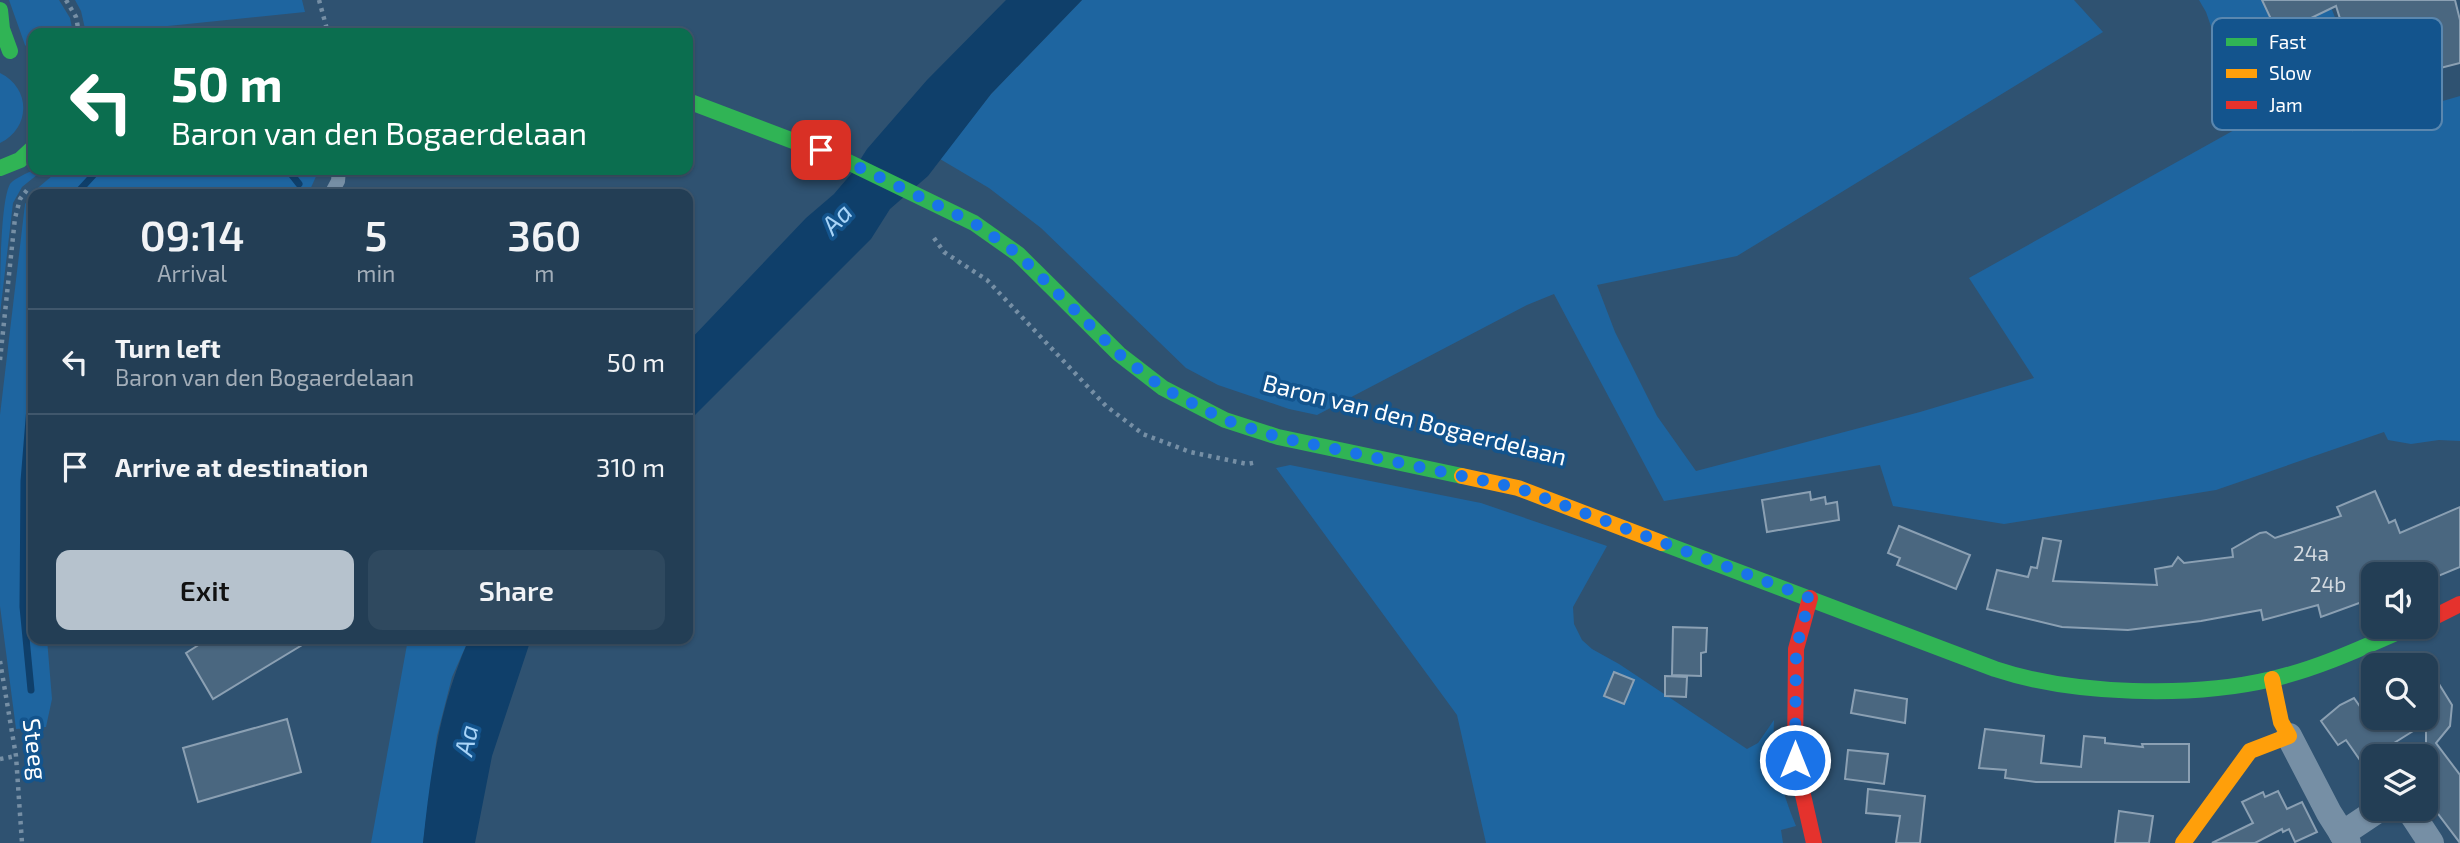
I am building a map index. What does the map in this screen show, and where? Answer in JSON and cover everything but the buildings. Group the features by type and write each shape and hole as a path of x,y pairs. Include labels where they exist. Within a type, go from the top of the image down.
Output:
{"main road":[{"path":"0,10 2,29 10,52"},
{"name":"Baron van den Bogaerdelaan","path":"693,103 846,161 974,223 1018,254 1119,354 1163,388 1225,420 1278,437 1518,488 2020,676 2085,686 2191,690 2272,679 2337,659 2382,639"},
{"path":"2,172 28,153"},
{"path":"1810,598 1796,649 1795,760 1814,843"},
{"path":"2438,615 2460,604"},
{"path":"2183,843 2249,751 2289,736 2281,722 2272,679"}],"street":[{"path":"2289,736 2345,838 2365,821"},
{"path":"2417,821 2431,843"}],"path":[{"path":"66,0 76,17 78,28"},
{"path":"319,0 327,28"},
{"path":"0,360 15,218 20,199 30,186"},
{"name":"Steeg","path":"0,661 16,756 22,843"},
{"path":"0,758 16,756"}],"shaded area":[{"path":"9,0 59,0 70,18 72,28 28,28 28,48"},
{"path":"75,0 302,0 305,12 148,28 85,28"},
{"path":"1082,0 2074,0 2103,32 1737,256 1597,285 1615,332 1657,416 1696,471 1920,412 2034,378 1969,278 2234,130 2442,130 2442,101 2460,96 2460,441 2439,440 2411,444 2388,440 2384,432 2216,490 2004,524 1893,506 1880,465 1664,501 1554,294 1527,305 1317,415 1289,409 1218,385 1186,368 1041,228 989,188 940,159 991,94"},
{"path":"2199,0 2328,0 2335,18 2212,18 2212,29"},
{"path":"0,73 17,88 23,108 17,128 0,143"},
{"path":"28,173 28,175 37,175 22,187 13,203 0,314 4,208 10,184"},
{"path":"53,175 317,175 310,189 37,189"},
{"path":"28,200 28,644 47,644 52,699 46,727 16,729 0,606 0,415 25,204"},
{"path":"1290,465 1481,503 1607,546 1573,607 1574,624 1582,640 1747,749 1758,743 1774,720 1779,775 1796,826 1781,830 1783,843 1486,843 1457,715 1276,468"},
{"path":"407,644 467,644 452,677 437,736 423,843 371,843"}],"water":[{"name":"Aa","path":"1006,0 1082,0 991,94 928,176 890,209 871,239 693,417 693,337 806,218 834,194 867,149 927,80"},
{"name":"Aa","path":"467,644 529,644 492,756 475,843 423,843 429,789 443,714"}],"waterway":[{"path":"81,189 93,175"},
{"path":"292,175 299,184"},
{"path":"28,432 24,481 23,607 31,690"}],"traffic: fast":[{"path":"0,10 2,29 10,51"},
{"path":"693,103 846,161 974,223 1018,254 1119,354 1163,388 1225,420 1278,437 1462,476"},
{"path":"0,168 20,160 28,153"},
{"path":"1662,543 1995,669 2026,678 2096,689 2170,691 2240,685 2272,679 2325,663 2383,639"}],"traffic: slow":[{"path":"1462,476 1518,488 1662,543"},
{"path":"2183,843 2250,751 2289,736 2281,722 2272,679"}],"traffic: jam":[{"path":"1810,598 1796,649 1795,760 1814,843"},
{"path":"2438,615 2460,604"}],"route":[{"path":"821,150 974,223 1018,254 1119,354 1163,388 1225,420 1278,437 1518,488 1810,598 1796,649 1795,760"}]}
